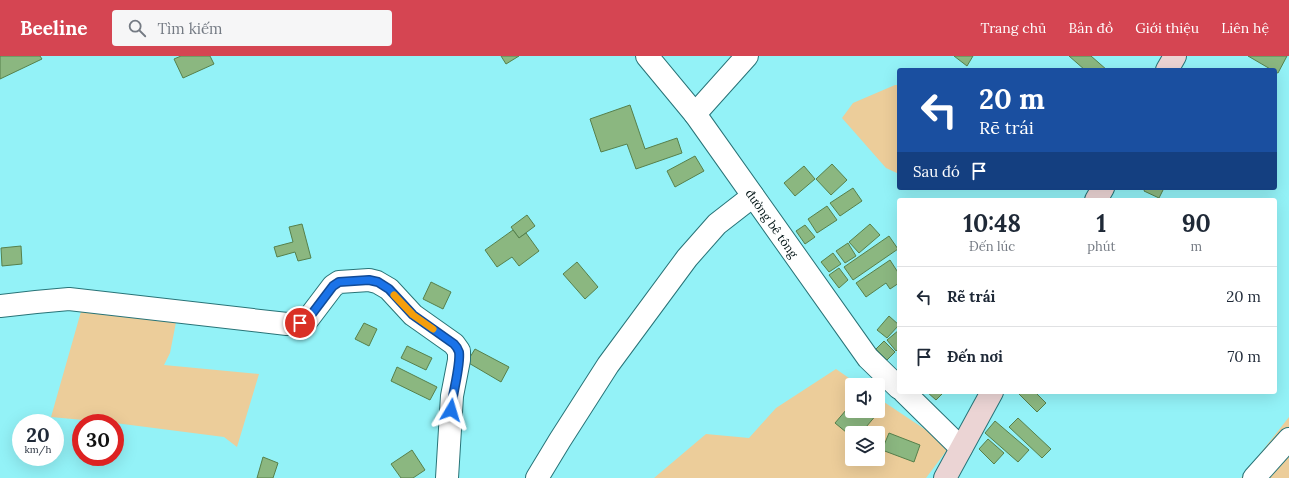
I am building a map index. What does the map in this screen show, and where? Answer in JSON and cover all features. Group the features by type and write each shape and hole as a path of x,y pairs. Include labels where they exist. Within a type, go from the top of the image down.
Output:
{"street":[{"name":"đường bê tông","path":"647,56 695,114 868,358 897,386"},
{"path":"695,114 748,56"},
{"path":"1168,68 1175,56"},
{"path":"537,478 608,366 687,258 717,224 753,196"},
{"path":"0,306 69,299 287,324 300,323 308,319 333,286 339,282 369,280 378,282 389,289 413,315 454,344 459,351 459,360 452,396 446,478"},
{"path":"906,394 961,448"},
{"path":"950,476 961,448 991,394"},
{"path":"1254,478 1289,439"}],"shaded area":[{"path":"897,85 897,173 886,168 842,118 853,103"},
{"path":"86,294 179,307 170,353 164,365 259,374 237,447 224,437 124,424 124,414 72,414 72,419 64,418 64,414 52,414"},
{"path":"836,369 849,378 845,378 845,418 885,418 885,403 950,446 926,478 654,478 706,434 749,438 776,408"},
{"path":"1289,417 1289,478 1241,478"}],"building":[{"path":"0,56 40,56 42,59 0,79"},
{"path":"181,56 210,56 214,64 183,78 174,59"},
{"path":"501,56 519,56 506,64"},
{"path":"954,56 973,56 967,66"},
{"path":"1069,56 1091,56 1105,68 1083,68"},
{"path":"1248,56 1287,56 1278,73 1277,68 1269,68"},
{"path":"630,105 645,149 677,138 682,153 636,169 627,144 601,152 590,119"},
{"path":"695,156 704,171 675,187 667,171"},
{"path":"832,164 847,180 831,195 816,179"},
{"path":"804,166 815,179 795,196 784,183"},
{"path":"853,188 862,201 840,216 830,203"},
{"path":"1144,190 1163,190 1159,198"},
{"path":"827,206 837,220 817,233 808,219"},
{"path":"527,215 535,226 519,238 511,227"},
{"path":"302,224 311,258 298,261 295,252 277,257 274,247 293,242 289,227"},
{"path":"870,224 880,235 859,253 849,242"},
{"path":"805,225 815,237 805,244 796,231"},
{"path":"513,230 519,238 526,233 539,251 519,266 512,257 497,267 485,250"},
{"path":"889,236 897,248 897,250 853,280 844,267"},
{"path":"848,243 856,256 845,263 836,251"},
{"path":"21,246 22,264 2,266 1,248"},
{"path":"833,253 841,264 829,272 821,262"},
{"path":"890,260 897,271 897,284 890,289 886,283 866,297 856,283"},
{"path":"577,262 598,287 585,299 563,274"},
{"path":"839,268 848,280 839,288 829,275"},
{"path":"431,282 451,292 443,309 423,299"},
{"path":"889,316 897,323 897,327 887,338 877,330"},
{"path":"364,323 377,329 369,346 355,339"},
{"path":"897,332 896,351 887,340"},
{"path":"884,341 895,352 887,360 876,349"},
{"path":"407,346 432,358 426,370 401,358"},
{"path":"475,349 509,367 501,382 467,362"},
{"path":"397,367 437,387 430,400 391,381"},
{"path":"929,394 942,394 936,400"},
{"path":"1019,394 1037,394 1046,403 1037,412"},
{"path":"845,411 845,418 874,418 867,426 845,426 845,431 835,423"},
{"path":"1018,418 1051,449 1042,458 1009,427"},
{"path":"995,421 1029,450 1018,462 985,433"},
{"path":"889,433 920,445 914,462 885,451 885,443"},
{"path":"988,439 1004,453 994,464 979,449"},
{"path":"412,450 425,470 413,478 401,478 391,464"},
{"path":"263,457 278,463 273,478 257,478"}],"slow traffic":[{"path":"394,295 413,315 433,329"}],"route":[{"path":"300,323 308,319 333,286 339,282 369,280 378,282 389,289 413,315 454,344 459,351 459,360 452,396 451,410"}]}
